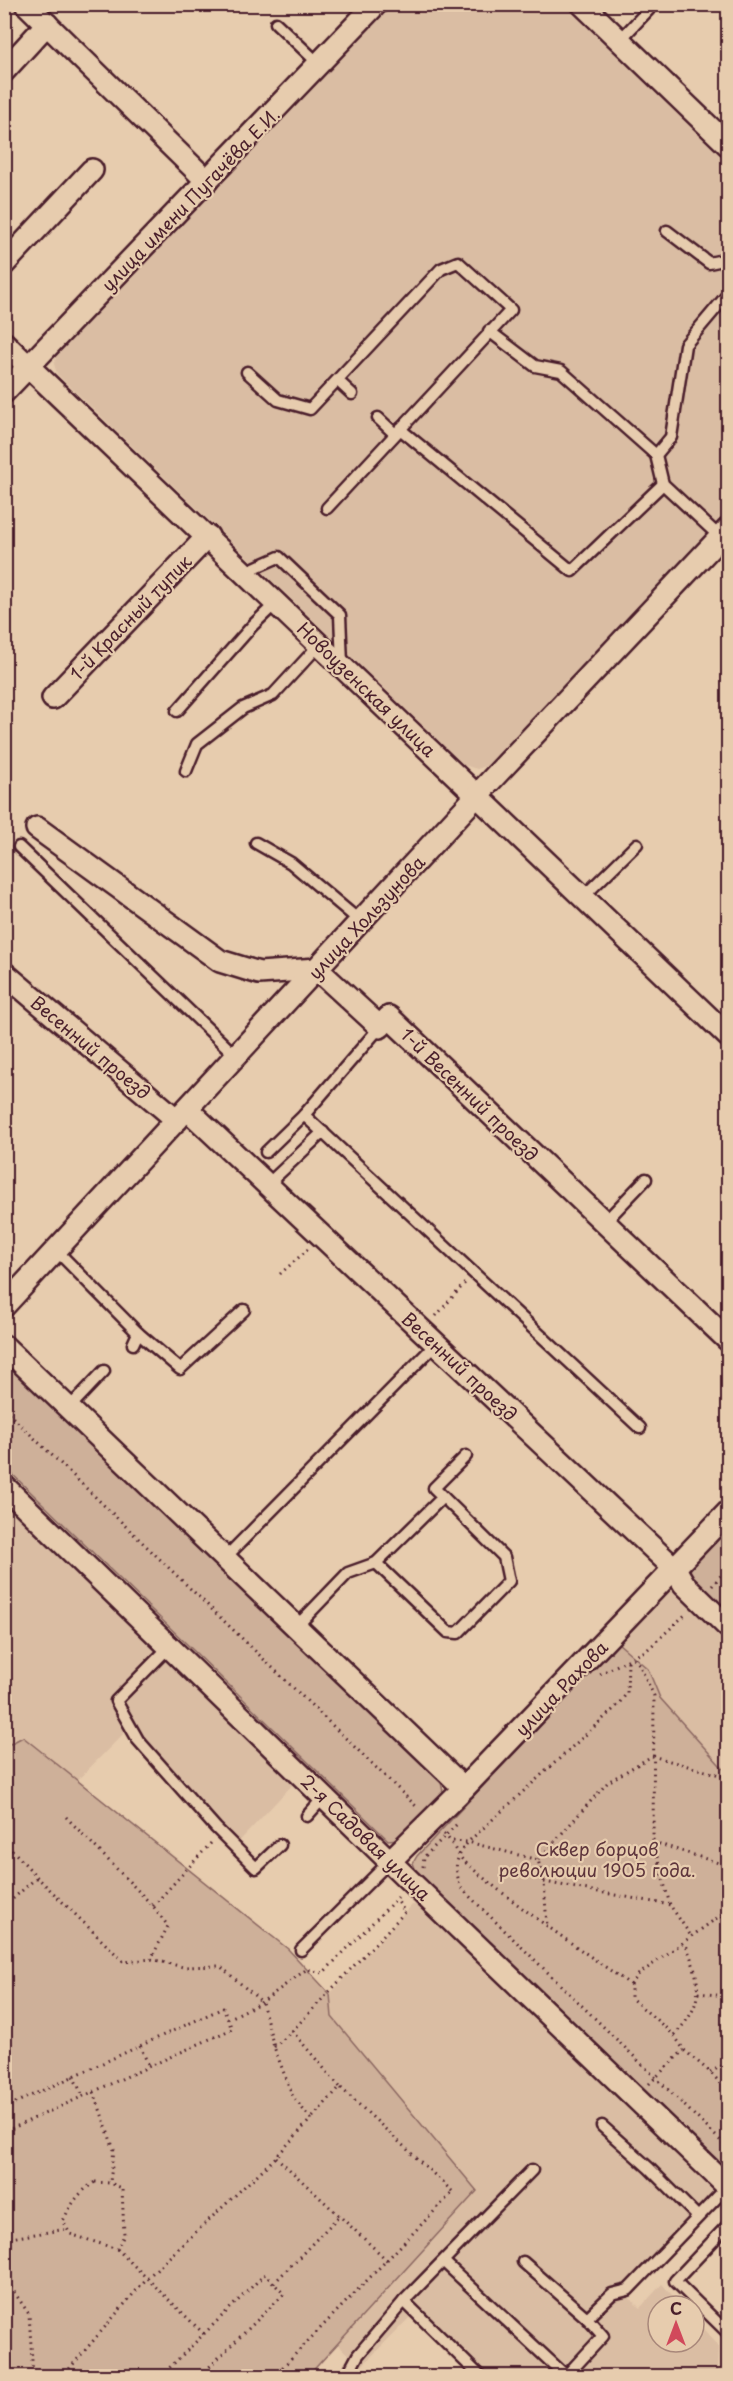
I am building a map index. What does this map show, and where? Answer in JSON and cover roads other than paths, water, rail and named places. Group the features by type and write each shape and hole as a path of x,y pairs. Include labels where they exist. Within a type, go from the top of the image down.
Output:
{"street":[{"path":"26,4 207,181"},
{"name":"улица имени Пугачёва Е.И.","path":"4,392 376,4"},
{"path":"582,4 729,145"},
{"path":"4,71 47,24"},
{"path":"4,264 92,170"},
{"name":"Новоузенская улица","path":"4,343 729,1036"},
{"name":"улица Хользунова","path":"4,1306 725,533"},
{"name":"1-й Красный тупик","path":"53,698 208,536"},
{"path":"38,828 220,961 259,973 317,969"},
{"name":"1-й Весенний проезд","path":"317,969 380,1027 389,1017 729,1340"},
{"name":"Весенний проезд","path":"4,973 267,1185 675,1569 684,1584 729,1627"},
{"path":"4,1346 464,1788"},
{"name":"2-я Садовая улица","path":"4,1486 412,1883 728,2186"},
{"name":"улица Рахова","path":"390,1861 464,1788 729,1512"}],"lane":[{"path":"620,40 654,4"},
{"path":"276,23 319,64"},
{"path":"667,231 710,263 729,259"},
{"path":"248,372 278,400 310,409 441,269 459,262 511,310 489,331 327,508"},
{"path":"656,455 671,437 685,345 729,294"},
{"path":"489,331 535,366 561,370 656,455 663,484 725,533"},
{"path":"338,381 352,394"},
{"path":"378,418 572,571 663,484"},
{"path":"245,572 279,557 340,615 342,665"},
{"path":"177,711 253,625 277,602"},
{"path":"186,771 198,744 243,708 273,695 320,644"},
{"path":"256,843 291,863 361,922"},
{"path":"583,897 637,844"},
{"path":"19,847 236,1056"},
{"path":"266,1152 304,1114 380,1027"},
{"path":"304,1114 640,1428"},
{"path":"267,1185 322,1132"},
{"path":"605,1222 646,1179"},
{"path":"56,1250 138,1332 180,1369 244,1310"},
{"path":"133,1344 138,1332"},
{"path":"225,1558 429,1337"},
{"path":"69,1408 104,1371"},
{"path":"376,1563 448,1632 458,1633 509,1581 504,1557 434,1488 466,1456"},
{"path":"296,1627 348,1573 376,1563 443,1497"},
{"path":"170,1646 116,1701 138,1740 221,1833 256,1868 280,1845"},
{"path":"307,1816 324,1797"},
{"path":"301,1950 390,1861"},
{"path":"602,2126 649,2168 697,2216"},
{"path":"355,2376 350,2370 358,2355 404,2301 532,2170"},
{"path":"586,2318 612,2295 628,2290 728,2186"},
{"path":"729,2225 675,2282 729,2333"},
{"path":"444,2262 566,2376 603,2336 523,2262"},
{"path":"404,2301 480,2376"}],"park label":[{"name":"Сквер борцов революции 1905 года.","path":"597,1858"}]}
